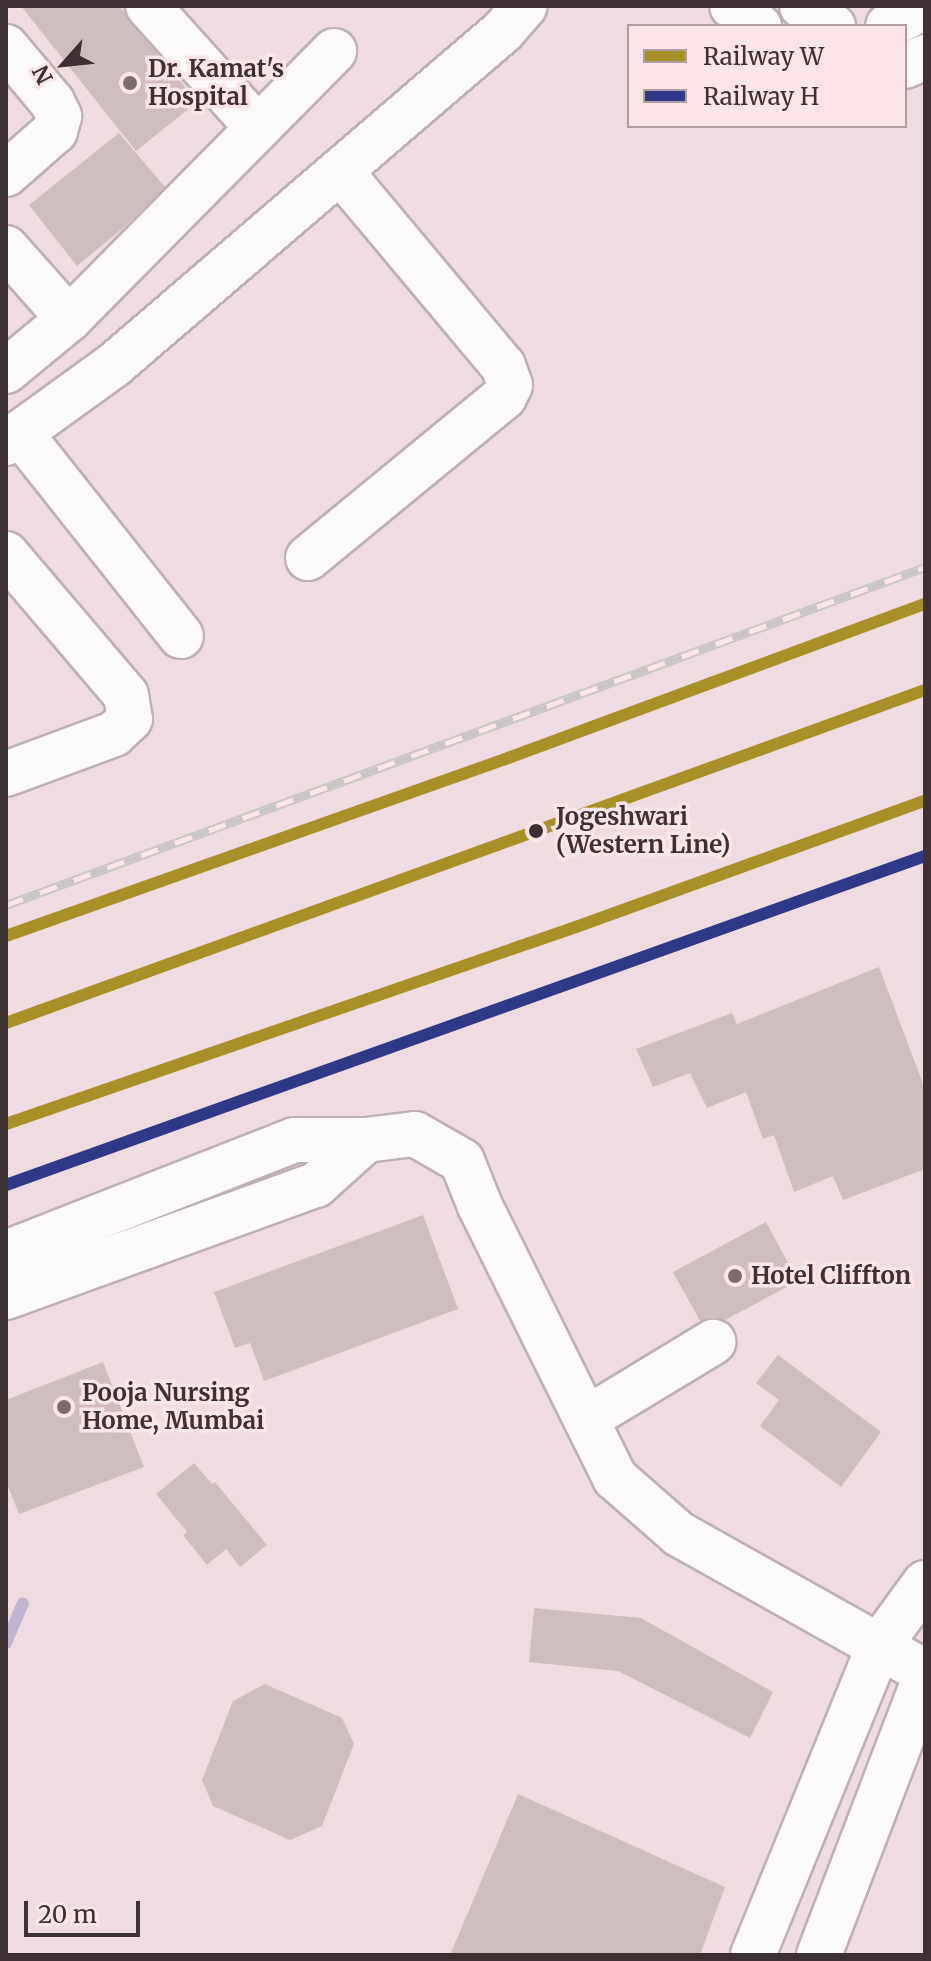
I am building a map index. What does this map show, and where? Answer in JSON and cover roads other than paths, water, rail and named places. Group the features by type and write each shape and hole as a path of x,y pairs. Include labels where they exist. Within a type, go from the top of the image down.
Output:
{"street":[{"path":"148,6 258,128"},
{"path":"181,636 13,438 115,364 503,31 525,6"},
{"path":"732,6 756,24"},
{"path":"802,6 830,24"},
{"path":"892,24 925,7"},
{"path":"6,47 52,102 59,116 55,131 6,174"},
{"path":"6,371 69,319 334,51"},
{"path":"308,558 504,397 510,385 503,366 340,171"},
{"path":"6,248 69,319"},
{"path":"6,554 126,695 130,719 114,734 6,774"},
{"path":"6,1253 294,1140 366,1140 415,1134 462,1161 480,1206 615,1478 679,1534 925,1672"},
{"path":"6,1297 316,1185 366,1140"},
{"path":"93,1219 111,1259"},
{"path":"586,1419 713,1342"},
{"path":"753,1955 879,1646 925,1583"},
{"path":"819,1955 925,1678"}],"waterway":[{"path":"6,1643 23,1603"}],"railway":[{"path":"6,905 925,567"}],"rail line":[{"name":"W","path":"6,936 508,758 925,604"},
{"name":"W","path":"6,1023 925,690"},
{"name":"W","path":"6,1124 576,927 925,801"},
{"name":"H","path":"6,1185 925,856"}],"place":[{"name":"Dr. Kamat's Hospital","path":"130,83"},
{"name":"Jogeshwari (Western Line)","path":"536,831"},
{"name":"Hotel Cliffton","path":"735,1276"},
{"name":"Pooja Nursing Home, Mumbai","path":"64,1407"}]}
